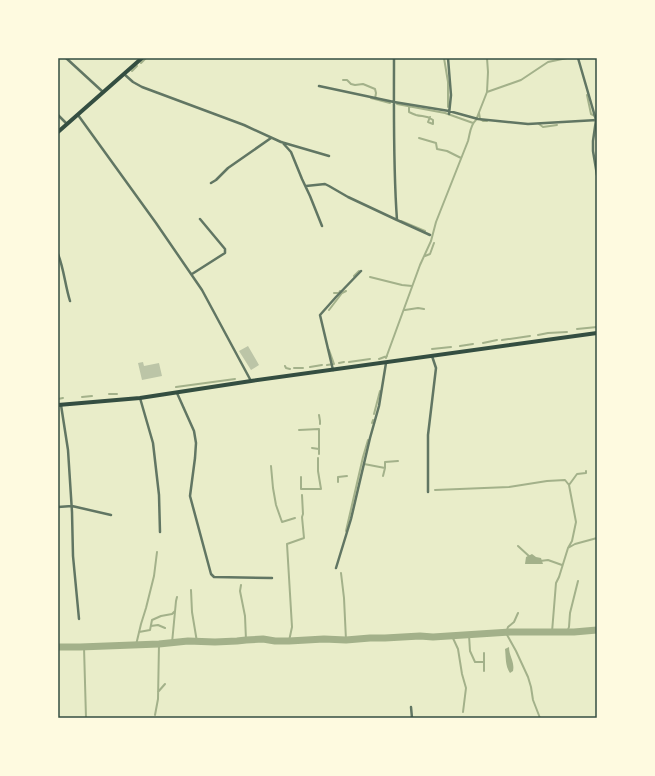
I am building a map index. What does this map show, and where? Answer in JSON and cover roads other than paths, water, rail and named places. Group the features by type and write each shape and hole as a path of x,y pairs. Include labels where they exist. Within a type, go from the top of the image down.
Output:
{"main road":[{"path":"58,132 142,58"},
{"path":"60,405 140,398 386,362 597,334"}],"street":[{"path":"66,58 103,92"},
{"path":"394,58 394,177 397,220"},
{"path":"448,58 451,95 449,112"},
{"path":"578,58 597,120 593,141 597,175"},
{"path":"124,74 142,87 248,127 281,142 329,156"},
{"path":"319,86 477,119 528,124 597,120"},
{"path":"58,115 67,124"},
{"path":"77,115 192,274 251,381"},
{"path":"211,183 234,163 271,137"},
{"path":"281,142 291,152 322,226"},
{"path":"306,186 325,184 348,197 430,235"},
{"path":"192,274 225,253 225,249 200,219"},
{"path":"58,254 70,301"},
{"path":"333,370 320,315 362,271"},
{"path":"428,492 428,435 436,368 432,356"},
{"path":"336,568 351,519 379,406 386,362"},
{"path":"176,392 194,431 196,443 190,496 211,574 214,577 272,578"},
{"path":"140,398 153,443 159,495 160,532"},
{"path":"60,405 68,450 79,619"},
{"path":"58,507 72,506 111,516"},
{"path":"411,707 412,718"}],"waterway":[{"path":"141,63 146,58"},
{"path":"444,58 448,82 448,107"},
{"path":"386,358 420,265 431,241 436,222 468,141 471,127 476,120 487,92 487,58"},
{"path":"487,92 521,80 548,62 567,58"},
{"path":"132,71 137,66"},
{"path":"343,80 347,80 351,84 363,84 375,89 375,99"},
{"path":"587,95 591,114 595,116"},
{"path":"371,98 390,103"},
{"path":"397,104 445,113 473,123"},
{"path":"409,107 409,112 416,115 428,117 431,118 433,120 433,124 428,122 430,117"},
{"path":"479,113 480,119 487,121"},
{"path":"539,124 543,127 557,125"},
{"path":"419,138 436,143 437,149 447,151 461,158"},
{"path":"401,221 425,231"},
{"path":"425,256 430,254 434,243"},
{"path":"354,276 359,271"},
{"path":"370,277 412,286"},
{"path":"334,293 339,293 340,291"},
{"path":"329,310 342,293 346,291"},
{"path":"405,310 418,308 424,309"},
{"path":"577,329 597,327"},
{"path":"538,335 567,332"},
{"path":"502,340 530,336"},
{"path":"483,343 497,340"},
{"path":"460,346 473,344"},
{"path":"432,349 451,347"},
{"path":"327,365 334,364 329,350"},
{"path":"379,359 387,356"},
{"path":"349,362 370,359"},
{"path":"339,363 344,362"},
{"path":"310,367 322,365"},
{"path":"285,366 286,368 290,369"},
{"path":"294,368 303,368"},
{"path":"176,387 235,379"},
{"path":"374,414 380,391"},
{"path":"109,394 117,394"},
{"path":"82,397 92,396"},
{"path":"58,399 63,398"},
{"path":"319,415 320,424"},
{"path":"299,430 319,429 319,454"},
{"path":"346,531 368,440"},
{"path":"312,448 319,449"},
{"path":"301,477 301,489 321,489 318,471 318,458"},
{"path":"364,464 385,468 385,462 398,461"},
{"path":"271,466 276,505 282,522 295,518"},
{"path":"383,476 385,468"},
{"path":"552,632 556,583 568,548 572,541 576,522 569,485 577,474 586,473 586,471"},
{"path":"338,482 338,477 347,476"},
{"path":"435,490 509,487 547,481 565,480 569,485"},
{"path":"289,641 292,627 287,544 304,538 302,495"},
{"path":"568,548 575,544 597,538"},
{"path":"518,546 530,557"},
{"path":"136,645 154,576 157,552"},
{"path":"540,561 548,560 562,565"},
{"path":"341,573 346,640"},
{"path":"567,632 578,581"},
{"path":"241,585 240,591 245,616 246,640"},
{"path":"191,590 192,612 197,642"},
{"path":"172,643 177,597"},
{"path":"139,632 150,630 152,620 161,616 172,614 175,611"},
{"path":"518,613 514,622 508,627 506,633 528,677 533,700 540,718"},
{"path":"151,626 158,625 165,628"},
{"path":"58,647 263,639 275,641 324,639 346,640 420,636 433,637 510,632 574,632 597,630"},
{"path":"469,635 470,651 475,662 484,662 484,653"},
{"path":"452,636 458,649 466,688 463,712"},
{"path":"155,715 158,699 159,644"},
{"path":"84,647 86,718"},
{"path":"484,662 484,671"},
{"path":"158,692 165,684"}]}
